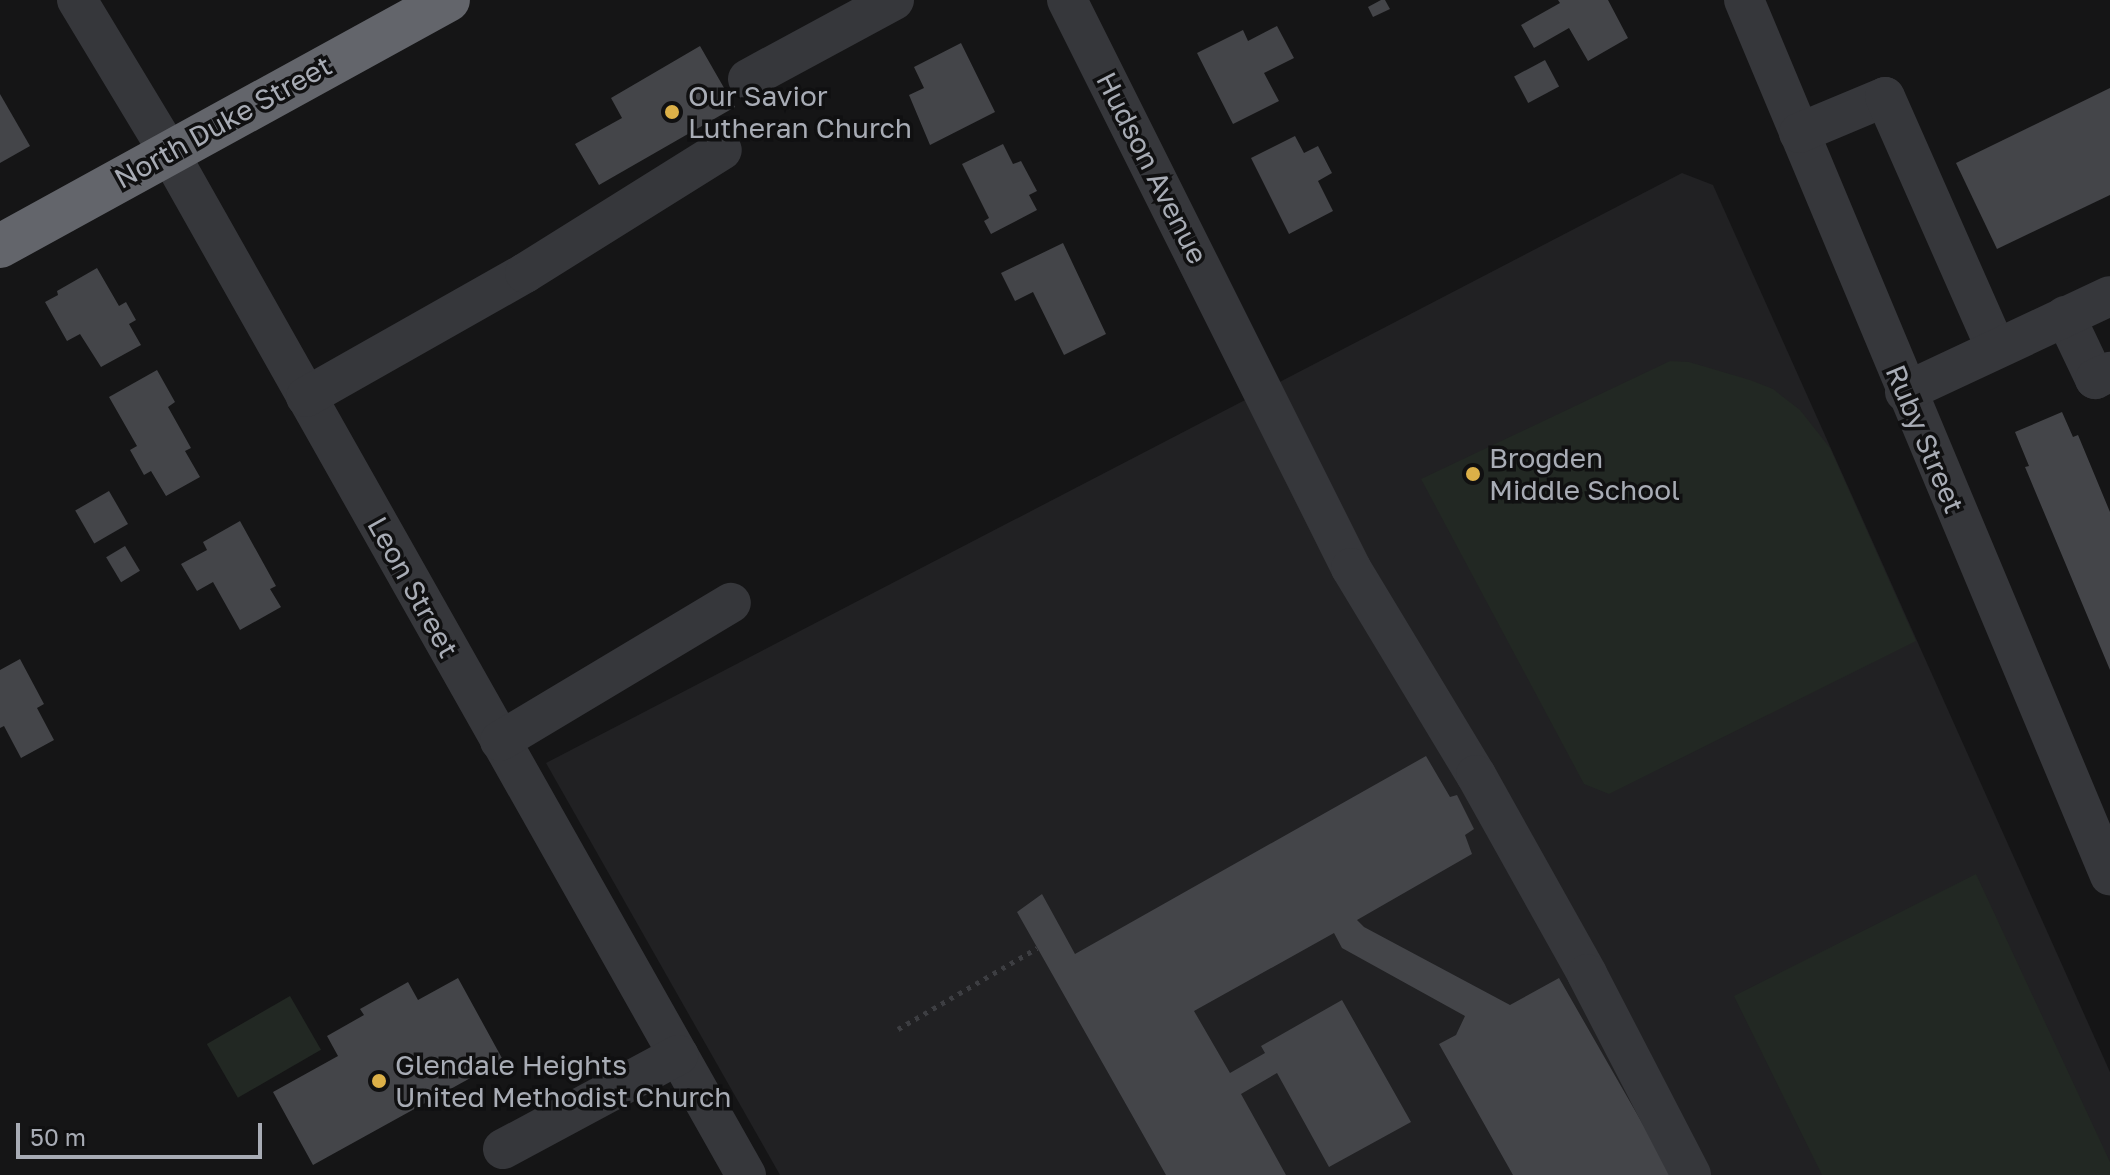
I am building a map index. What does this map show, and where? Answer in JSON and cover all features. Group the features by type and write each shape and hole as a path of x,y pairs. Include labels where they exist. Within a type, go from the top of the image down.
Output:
{"highway":[{"name":"North Duke Street","path":"0,246 168,151 448,0"}],"street":[{"name":"Leon Street","path":"77,0 168,151 746,1175"},
{"path":"748,79 894,0"},
{"name":"Hudson Avenue","path":"1067,0 1238,336 1351,568 1476,775 1587,974 1691,1175"},
{"name":"Ruby Street","path":"1744,0 2110,877"},
{"path":"1799,133 1885,97 1996,349"},
{"path":"306,397 525,273 722,150"},
{"path":"1905,392 2110,296"},
{"path":"2065,316 2095,379 2110,372"},
{"path":"500,741 731,603"},
{"path":"503,1149 678,1055"}],"path":[{"path":"898,1029 1037,948"}],"shaded area":[{"name":"Brogden Middle School","path":"1682,173 1713,185 2110,1072 2110,1175 780,1175 546,763"},
{"path":"1670,361 1689,362 1750,380 1773,389 1800,410 1830,448 1916,641 1609,794 1584,784 1421,479"},
{"path":"1976,874 2110,1162 2110,1175 1822,1175 1734,996"},
{"path":"290,996 321,1050 238,1098 207,1044"}],"building":[{"path":"1385,0 1390,9 1373,17 1368,7"},
{"path":"1558,0 1608,0 1628,38 1588,61 1569,28 1534,48 1521,25 1560,3"},
{"path":"1277,26 1294,58 1264,73 1279,101 1233,124 1197,53 1243,30 1248,41"},
{"path":"961,43 995,112 930,145 909,95 924,88 914,67"},
{"name":"Our Savior Lutheran Church","path":"700,46 735,107 599,185 575,144 622,118 611,98"},
{"path":"1545,60 1559,86 1528,103 1514,76"},
{"path":"2110,88 2110,195 1997,249 1956,163"},
{"path":"0,94 30,146 0,163"},
{"path":"1295,136 1304,153 1318,146 1332,173 1318,181 1333,211 1289,234 1251,158"},
{"path":"1003,144 1013,164 1021,161 1037,191 1029,195 1037,210 991,234 984,221 989,218 962,164"},
{"path":"1063,243 1106,334 1064,355 1033,292 1015,301 1001,273"},
{"path":"97,268 119,306 126,302 136,320 129,324 141,345 101,367 80,334 67,341 45,302 58,295 57,291"},
{"path":"157,370 175,402 168,407 191,448 185,451 200,477 166,496 151,471 144,475 130,450 137,446 109,397"},
{"path":"2062,412 2073,437 2078,435 2110,512 2110,670 2025,467 2029,466 2015,432"},
{"path":"109,491 128,524 94,543 75,510"},
{"path":"240,521 276,586 270,589 281,607 240,630 213,582 197,591 181,564 207,550 203,542"},
{"path":"125,546 140,571 121,582 106,557"},
{"path":"20,659 44,704 37,708 54,740 21,758 4,726 0,728 0,670"},
{"path":"1426,756 1450,797 1457,795 1474,829 1465,835 1472,854 1357,920 1364,927 1510,1005 1559,978 1672,1175 1513,1175 1439,1044 1456,1035 1465,1016 1342,948 1334,933 1194,1011 1230,1073 1265,1053 1261,1046 1342,1000 1411,1122 1329,1167 1277,1073 1241,1094 1286,1175 1166,1175 1017,912 1042,894 1075,954"},
{"name":"Glendale Heights United Methodist Church","path":"458,978 503,1060 313,1165 273,1092 338,1056 327,1036 364,1015 360,1009 408,982 418,1000"}],"place":[{"name":"Our Savior Lutheran Church","path":"672,112"},
{"name":"Brogden Middle School","path":"1473,474"},
{"name":"Glendale Heights United Methodist Church","path":"379,1081"}]}
